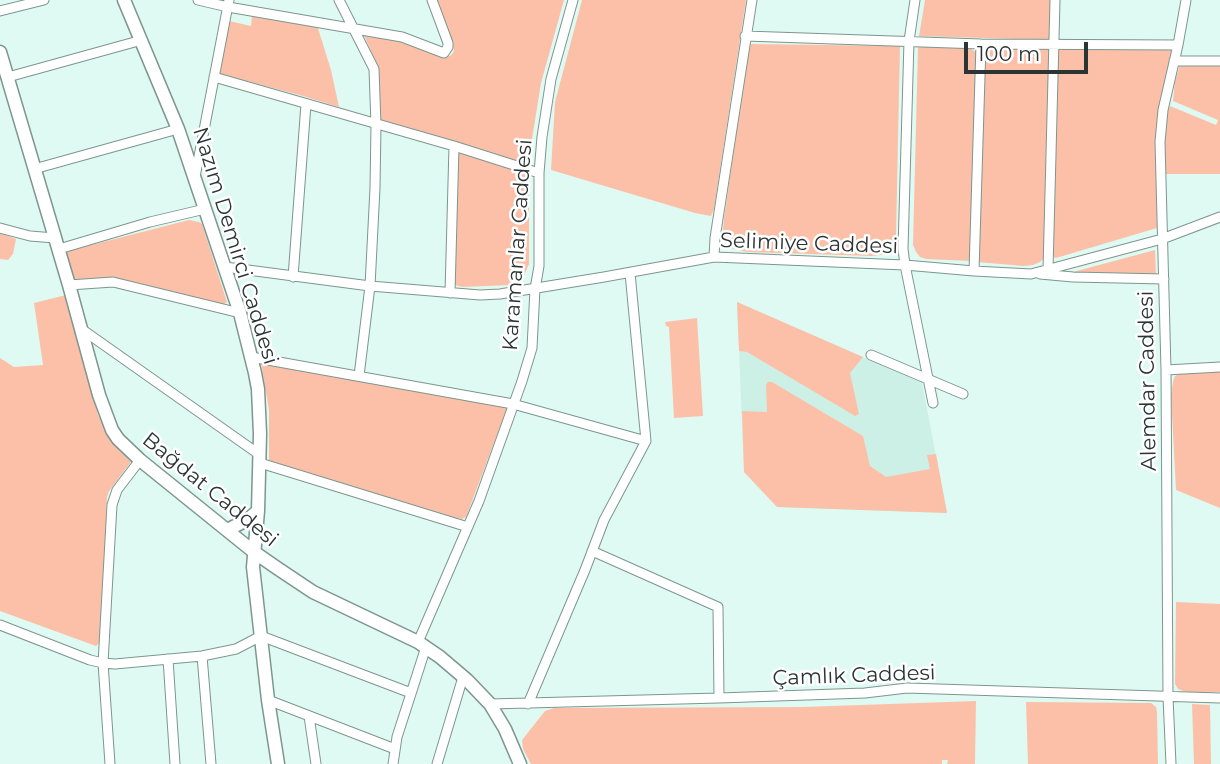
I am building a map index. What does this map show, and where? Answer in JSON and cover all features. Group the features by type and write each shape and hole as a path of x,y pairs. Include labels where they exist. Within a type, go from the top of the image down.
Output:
{"main road":[{"name":"Nazım Demirci Caddesi","path":"124,0 178,129 240,313 251,357 258,397 260,459 254,579 278,764"},
{"name":"Bağdat Caddesi","path":"0,52 99,395 118,439 140,460 277,568 329,600 422,645 440,657 490,704 505,729 520,764"},
{"path":"227,530 258,511"},
{"path":"254,579 277,568"}],"street":[{"path":"0,11 44,0"},
{"path":"198,0 228,3 402,37 444,53 448,43 432,0"},
{"path":"339,0 373,69 376,125 370,286 359,376"},
{"name":"Karamanlar Caddesi","path":"393,764 394,749 422,645 479,501 532,348 539,266 539,173 542,137 551,79 573,0"},
{"path":"714,257 752,0"},
{"path":"915,0 909,41 903,249 933,403"},
{"path":"1048,270 1055,0"},
{"name":"Alemdar Caddesi","path":"1171,764 1161,129 1186,0"},
{"path":"195,178 228,3"},
{"path":"745,36 981,44 1178,45"},
{"path":"8,77 142,40"},
{"path":"974,271 981,44"},
{"path":"1174,61 1220,61"},
{"path":"214,77 539,173"},
{"path":"293,276 306,104"},
{"path":"34,169 178,129"},
{"path":"450,293 454,146"},
{"path":"0,228 57,244 205,209"},
{"name":"Selimiye Caddesi","path":"225,267 370,286 480,295 535,289 714,257 905,265 1031,274 1162,239 1220,217"},
{"path":"528,704 604,520 646,441 630,273"},
{"path":"1031,274 1164,279"},
{"path":"69,285 113,282 240,313"},
{"path":"80,328 260,459 468,527"},
{"path":"871,355 963,394"},
{"path":"251,357 513,404 646,441"},
{"path":"1166,370 1220,367"},
{"path":"110,764 103,663 113,499 140,460"},
{"path":"592,551 718,607 719,698"},
{"path":"0,625 103,663 202,656 236,649 261,636 411,693"},
{"path":"202,656 211,764"},
{"path":"168,659 176,764"},
{"path":"437,764 463,677"},
{"name":"Çamlık Caddesi","path":"490,704 719,698 907,688 1220,698"},
{"path":"268,700 394,749"},
{"path":"309,716 316,764"}],"shaded area":[{"path":"436,0 564,0 541,83 528,164 381,120 379,69 363,33 413,44 450,56 454,50"},
{"path":"582,0 746,0 711,216 551,170 555,102"},
{"path":"925,0 1051,0 1050,38 919,36"},
{"path":"252,14 317,25 339,107 216,73 229,21 251,26"},
{"path":"750,44 900,46 896,236 891,251 872,256 747,252 730,248 725,243 722,238 724,219"},
{"path":"918,46 970,48 977,53 970,261 926,259 920,257 913,245"},
{"path":"992,48 1050,48 1044,258 1033,265 977,262 986,55"},
{"path":"1058,49 1173,50 1156,131 1157,228 1056,258 1051,256"},
{"path":"1180,65 1220,65 1220,174 1165,174 1165,131 1170,106 1216,125 1218,120 1173,101"},
{"path":"461,152 527,173 529,264 523,278 510,285 455,285 458,155"},
{"path":"189,220 202,224 227,302 224,304 114,279 73,279 64,252"},
{"path":"0,233 16,239 13,254 8,260 0,259"},
{"path":"1155,250 1156,275 1073,272"},
{"path":"66,295 98,415 112,443 131,462 107,497 101,641 96,646 0,611 0,358 14,367 43,365 34,303"},
{"path":"737,302 922,383 947,513 777,507 744,472"},
{"path":"737,302 863,357 850,373 859,414 855,416 747,352 739,351"},
{"path":"697,318 703,416 674,418 669,327 665,322"},
{"path":"261,362 508,406 466,517 456,518 269,462 269,410"},
{"path":"1220,371 1220,508 1176,490 1171,395 1175,376 1179,374"},
{"path":"768,382 863,436 870,466 886,477 930,469 927,455 936,454 947,513 777,507 744,472 742,411 767,412"},
{"path":"1176,602 1220,604 1220,692 1186,692 1178,689 1175,684"},
{"path":"976,701 975,764 947,764 948,760 942,760 942,764 531,764 523,749 522,740 545,711 554,708 803,707"},
{"path":"1026,702 1151,703 1157,712 1158,764 1028,764"},
{"path":"1192,704 1210,705 1211,764 1194,764"}]}
